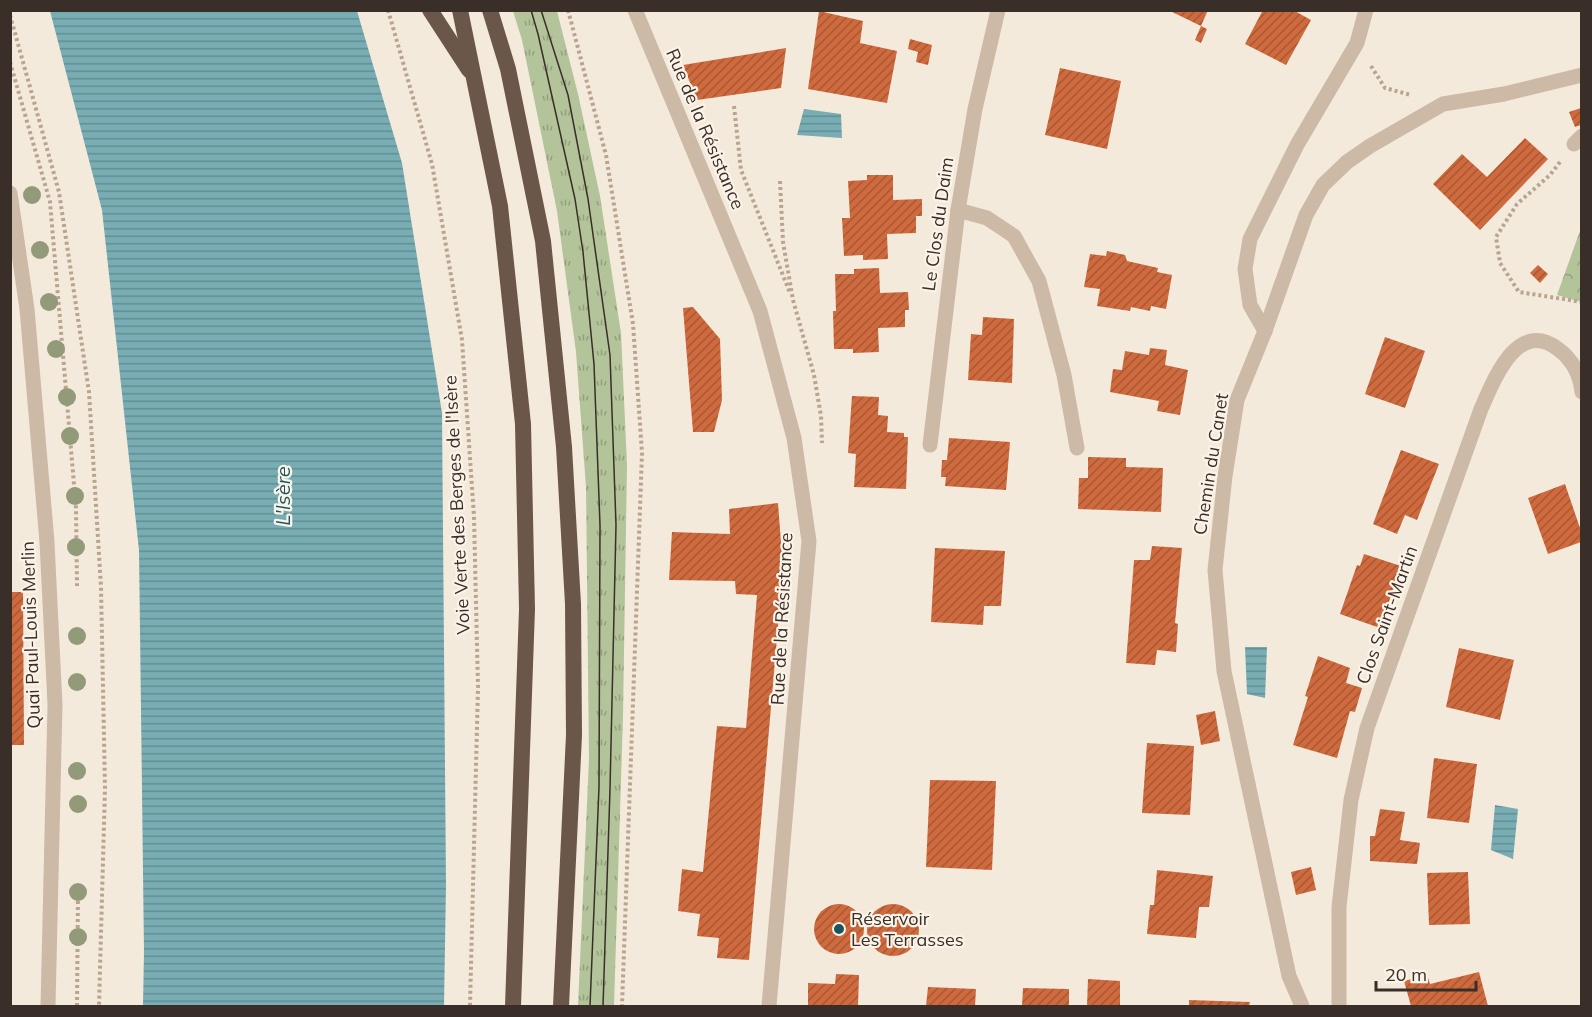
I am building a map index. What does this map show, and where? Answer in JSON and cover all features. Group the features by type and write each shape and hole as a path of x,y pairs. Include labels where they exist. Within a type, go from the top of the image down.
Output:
{"highway":[{"path":"430,10 476,81"},
{"path":"460,10 500,206 523,424 527,609 513,1006"},
{"path":"490,10 508,69 543,241 564,447 573,604 574,735 561,1006"}],"street":[{"name":"Rue de la Résistance","path":"635,10 760,311 794,438 809,541 769,1006"},
{"name":"Le Clos du Daim","path":"930,445 958,210 975,109 998,10"},
{"path":"1265,331 1250,306 1245,269 1250,239 1297,145 1357,43 1366,10"},
{"name":"Chemin du Canet","path":"1302,1006 1289,976 1224,671 1215,570 1225,476 1237,400 1265,331 1306,215 1323,185 1347,162 1370,146 1443,104 1504,94 1581,75"},
{"name":"Quai Paul-Louis Merlin","path":"10,193 27,309 47,542 55,705 48,1006"},
{"path":"958,210 987,218 1014,236 1039,281 1064,375 1077,448"},
{"name":"Clos Saint-Martin","path":"1339,1006 1338,907 1351,800 1367,728 1481,409 1496,375 1508,357 1521,345 1534,339 1552,344 1570,358 1580,380 1581,392"}],"path":[{"name":"Voie Verte des Berges de l'Isère","path":"388,10 432,164 462,340 474,517 478,687 470,1006"},
{"path":"568,10 610,177 633,324 642,453 622,1006"},
{"path":"10,15 59,192 89,392 101,587 105,777 99,1006"},
{"path":"1357,43 1385,88 1443,104"},
{"path":"734,106 741,170 793,300"},
{"path":"1577,140 1550,175 1517,204 1496,237 1500,263 1519,292 1581,302"},
{"path":"780,181 783,242 793,300 814,375 821,416 822,450"}],"green space":[{"path":"513,11 557,11 600,196 621,333 627,465 623,716 614,1006 578,1006 589,759 586,487 576,352 557,211 522,40"},
{"path":"1581,228 1581,302 1557,295"}],"water":[{"name":"L'Isère","path":"50,11 357,11 402,163 442,413 446,884 444,1006 143,1006 139,550 102,210"},
{"path":"804,109 841,114 842,138 797,135"},
{"path":"1245,647 1267,647 1265,698 1247,694"},
{"path":"1495,805 1518,809 1513,859 1491,850"}],"building":[{"path":"1168,10 1208,10 1201,26"},
{"path":"1263,10 1293,10 1311,20 1286,65 1245,44"},
{"path":"819,11 863,21 860,43 897,51 887,103 808,89"},
{"path":"1201,26 1207,29 1201,43 1195,40"},
{"path":"910,39 932,45 928,65 916,62 918,52 908,49"},
{"path":"786,48 781,88 697,100 683,65"},
{"path":"1060,68 1121,81 1107,149 1045,135"},
{"path":"1581,108 1581,125 1575,127 1569,112"},
{"path":"1525,138 1548,159 1480,230 1433,184 1462,154 1487,177"},
{"path":"867,175 893,175 893,200 922,199 922,216 916,216 916,233 887,234 888,259 863,260 863,255 844,256 842,218 850,218 848,181 867,180"},
{"path":"1107,251 1125,255 1127,261 1158,268 1157,272 1172,275 1166,309 1151,306 1150,311 1131,307 1130,311 1097,306 1100,289 1084,287 1090,254 1106,256"},
{"path":"1538,265 1548,274 1540,283 1530,273"},
{"path":"879,268 880,293 908,292 909,310 905,310 905,327 878,328 879,352 853,353 853,349 834,349 835,274 854,274 854,269"},
{"path":"693,307 720,339 722,400 714,432 693,432 683,308"},
{"path":"983,317 1014,319 1012,383 968,380 971,334 982,335"},
{"path":"1385,337 1425,351 1405,408 1365,394"},
{"path":"1150,348 1167,350 1165,365 1188,370 1180,415 1157,411 1159,401 1110,392 1113,369 1122,370 1125,351 1149,355"},
{"path":"852,396 879,397 878,415 888,416 887,432 904,433 904,437 908,437 906,489 854,487 856,454 848,453"},
{"path":"949,438 1010,442 1006,490 945,486 946,477 941,477 942,460 947,460"},
{"path":"1401,450 1439,464 1417,520 1405,515 1397,534 1373,524"},
{"path":"1088,457 1126,458 1126,467 1163,468 1161,512 1078,509 1079,478 1088,478"},
{"path":"1565,484 1581,531 1581,542 1548,554 1528,498"},
{"path":"778,503 783,569 749,960 717,958 719,938 697,936 700,914 678,911 682,869 703,872 717,726 746,728 757,595 736,594 735,581 669,580 672,532 730,534 729,509"},
{"path":"1152,546 1182,548 1175,623 1178,624 1176,652 1157,650 1155,665 1126,663 1134,560 1150,560"},
{"path":"935,548 1005,551 1001,606 984,606 983,625 931,622"},
{"path":"1364,554 1401,566 1380,628 1340,614 1357,565 1360,566"},
{"path":"10,592 23,592 24,745 10,745"},
{"path":"1459,648 1514,660 1500,720 1446,707"},
{"path":"1318,656 1350,668 1346,683 1362,688 1355,712 1350,711 1337,758 1293,745"},
{"path":"1215,711 1220,741 1201,745 1196,715"},
{"path":"1147,743 1194,746 1190,815 1142,813"},
{"path":"1434,758 1477,764 1469,823 1427,818"},
{"path":"930,780 996,781 992,870 926,867"},
{"path":"1380,809 1405,812 1400,840 1420,843 1417,864 1370,861 1370,836 1375,836"},
{"path":"1311,867 1316,890 1296,895 1291,872"},
{"path":"1157,870 1213,876 1209,907 1199,907 1196,938 1147,934 1150,905 1154,905"},
{"path":"1468,872 1470,924 1429,925 1427,873"},
{"name":"Réservoir Les Terrasses","path":"844,904 857,911 863,919 863,939 857,947 849,953 834,954 821,947 815,939 814,924 821,911 829,905"},
{"path":"893,904 903,906 911,912 917,920 919,930 917,940 911,948 903,954 893,956 883,954 875,948 869,940 867,930 869,920 875,912 883,906"},
{"path":"1479,972 1488,1006 1411,1006 1404,981 1427,975 1430,984"},
{"path":"836,974 859,975 858,1006 808,1006 808,983 835,984"},
{"path":"1088,979 1120,981 1120,1006 1087,1006"},
{"path":"928,987 976,989 975,1006 926,1006"},
{"path":"1023,988 1069,989 1069,1006 1022,1006"},
{"path":"1189,1000 1250,1002 1249,1006 1189,1006"}],"tram line":[{"path":"531,10 575,199 583,252 594,364 600,525 599,787 590,1006"},
{"path":"541,10 568,95 588,199 610,355 616,525 603,1006"}],"place":[{"name":"Réservoir Les Terrasses","path":"839,929"}]}
